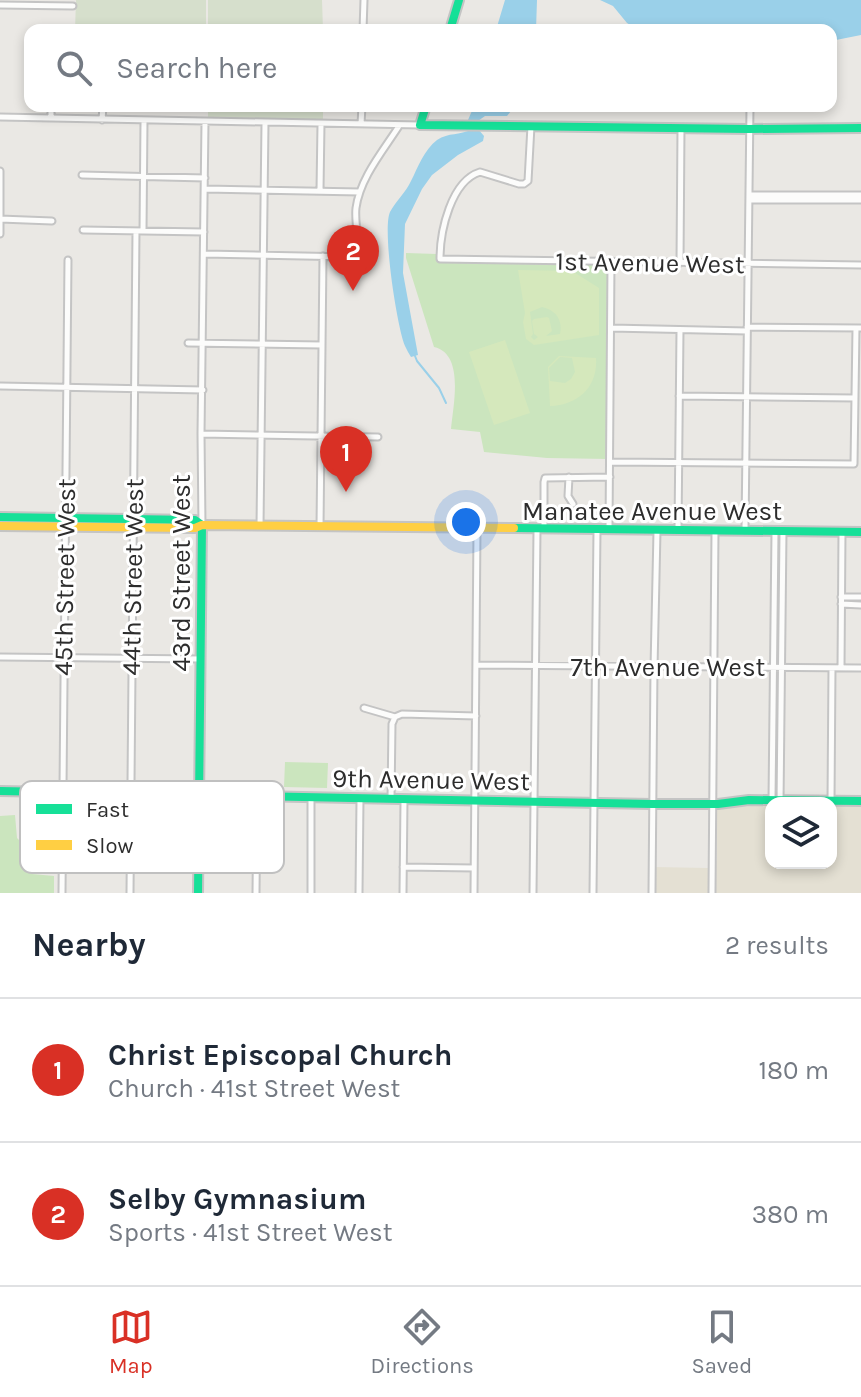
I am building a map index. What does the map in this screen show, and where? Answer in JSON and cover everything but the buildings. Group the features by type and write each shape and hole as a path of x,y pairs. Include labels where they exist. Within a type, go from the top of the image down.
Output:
{"street":[{"path":"363,24 364,0"},
{"path":"452,24 459,0"},
{"path":"0,5 73,6"},
{"path":"51,112 51,118"},
{"path":"102,120 103,112"},
{"path":"361,124 362,112"},
{"path":"420,125 424,112"},
{"path":"745,531 750,112"},
{"path":"0,117 476,126 861,128"},
{"path":"143,231 144,121"},
{"name":"43rd Street West","path":"199,781 205,122"},
{"path":"260,526 265,123"},
{"path":"320,190 321,124"},
{"path":"204,254 355,255 355,212 360,192 374,163 400,125"},
{"name":"1st Avenue West","path":"531,126 528,181 519,184 480,172 469,177 447,214 441,235 440,259 861,265"},
{"path":"680,263 681,128"},
{"path":"0,171 0,234"},
{"path":"82,175 205,178"},
{"path":"205,189 360,192"},
{"path":"749,197 861,197"},
{"path":"0,219 52,221"},
{"path":"83,230 204,232"},
{"name":"44th Street West","path":"131,781 136,231"},
{"path":"320,527 323,256"},
{"name":"45th Street West","path":"62,781 68,260"},
{"path":"609,530 611,262"},
{"path":"610,462 854,464 858,328 611,328"},
{"path":"678,531 680,330"},
{"path":"188,343 322,345"},
{"path":"0,386 203,390"},
{"path":"679,396 855,398"},
{"path":"201,434 378,437"},
{"path":"569,477 568,496 573,504"},
{"path":"533,893 536,666 544,479 610,477"},
{"name":"Manatee Avenue West","path":"0,517 65,522 195,520 202,525 861,532"},
{"name":"Manatee Avenue West","path":"0,526 65,522"},
{"path":"474,893 477,529"},
{"path":"593,893 597,530"},
{"path":"652,893 657,531"},
{"path":"712,893 715,531"},
{"path":"778,797 774,668 779,532"},
{"path":"778,797 782,668 779,532"},
{"path":"841,668 842,532"},
{"path":"841,597 861,597"},
{"path":"841,604 861,605"},
{"path":"0,657 201,659"},
{"name":"7th Avenue West","path":"476,665 861,668"},
{"path":"831,797 832,668"},
{"path":"364,708 395,717 402,714 476,716"},
{"path":"391,799 392,724 395,717"},
{"name":"9th Avenue West","path":"0,791 20,791"},
{"name":"9th Avenue West","path":"284,796 652,804 765,801"},
{"path":"311,797 311,893"},
{"path":"359,893 360,799"},
{"path":"403,893 404,800"},
{"name":"9th Avenue West","path":"837,801 861,801"},
{"path":"403,867 474,868"},
{"name":"44th Street West","path":"130,873 130,893"},
{"name":"43rd Street West","path":"198,873 198,893"},
{"path":"256,873 256,893"}],"shaded area":[{"path":"765,806 765,869 837,869 837,806 861,807 861,893 654,893 654,867 708,868 717,860 717,809"}],"green space":[{"path":"76,0 206,0 206,24 75,24"},
{"path":"208,0 322,0 323,24 208,24"},
{"path":"208,112 323,112 323,120 208,118"},
{"path":"406,253 437,254 438,261 609,265 608,459 547,458 484,452 480,432 451,429 454,370 444,352 434,347"},
{"path":"518,270 572,271 599,288 599,335 534,345 526,339","holes":["547,308 559,320 560,334 546,336 552,331 549,318 534,319 534,334 538,337 534,340 531,337 530,312"]},
{"path":"505,340 530,413 494,425 469,352"},
{"path":"559,356 596,358 590,386 577,398 560,405 550,406 548,367","holes":["560,357 572,358 575,372 571,379 565,383 550,381 549,368"]},
{"path":"285,762 328,763 327,788 284,787"},
{"path":"15,815 20,841 20,873 54,876 54,893 0,893 0,816"}],"water":[{"path":"505,0 537,0 536,24 498,24"},
{"path":"600,0 861,0 861,35 837,40 837,24 629,24 613,6"},
{"path":"471,112 510,112 507,116 485,116 478,121 483,141 432,175 405,224 403,273 418,355 411,357 402,336 395,300 388,238 390,212 432,144 441,138 472,129 472,121 468,120"}],"waterway":[{"path":"415,356 439,388 446,403"}],"traffic: fast":[{"path":"452,24 459,0"},
{"path":"424,112 420,125 861,128"},
{"path":"0,517 195,520 202,525"},
{"path":"199,781 202,525"},
{"path":"514,528 861,532"},
{"path":"0,791 20,791"},
{"path":"284,797 652,804 718,804 749,800 861,801"},
{"path":"198,873 198,893"}],"traffic: slow":[{"path":"0,526 514,528"}],"place":[{"name":"Selby Gymnasium","path":"353,291"},
{"name":"Christ Episcopal Church","path":"346,492"}]}
